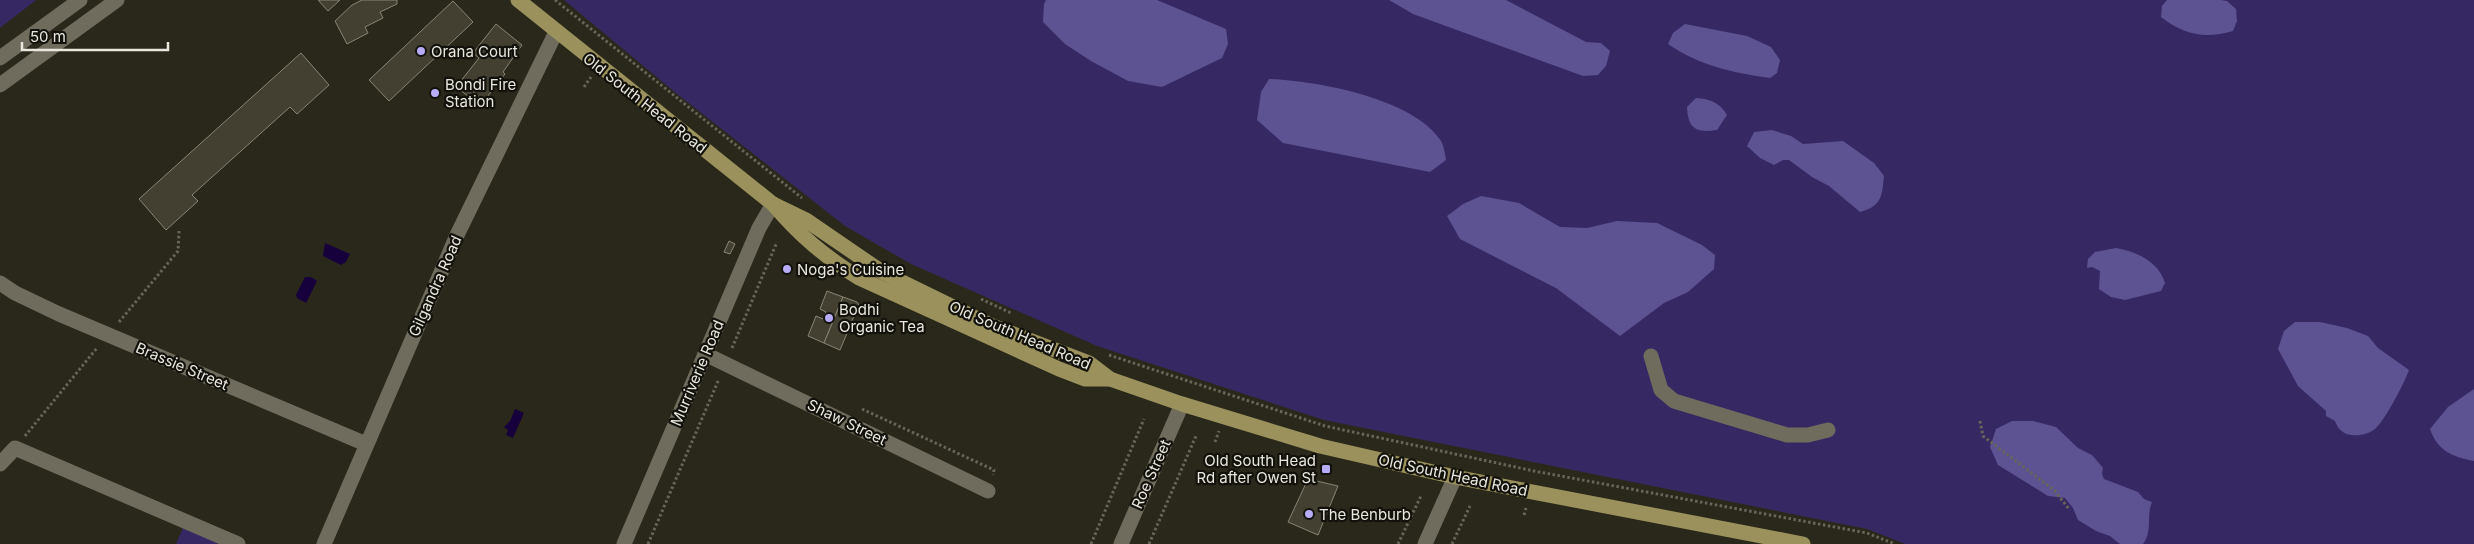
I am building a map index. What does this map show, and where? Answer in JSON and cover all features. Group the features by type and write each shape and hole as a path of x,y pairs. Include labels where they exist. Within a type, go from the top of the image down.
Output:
{"main road":[{"name":"Old South Head Road","path":"518,0 773,204 806,220 882,272 990,324 1089,363 1110,378 1182,404 1320,446 1455,477 1777,542 1804,544"}],"street":[{"path":"0,58 80,0"},
{"path":"0,85 117,0"},
{"name":"Gilgandra Road","path":"324,544 458,233 556,32"},
{"name":"Murriverie Road","path":"624,544 760,228 773,204"},
{"name":"Brassie Street","path":"0,284 15,293 108,335 366,444"},
{"name":"Shaw Street","path":"705,354 988,491"},
{"path":"1651,356 1661,390 1674,401 1787,435 1808,436 1828,430"},
{"name":"Roe Street","path":"1120,544 1182,404"},
{"path":"0,464 15,448 238,544"},
{"path":"1425,544 1455,477"}],"path":[{"path":"555,0 806,201"},
{"path":"15,448 178,251 179,231"},
{"path":"648,544 778,242"},
{"path":"978,298 1012,313"},
{"path":"1107,354 1325,426 1534,471 1867,533 1895,544"},
{"path":"1091,544 1144,419"},
{"path":"1980,421 1983,436 2054,490 2069,509"},
{"path":"1149,544 1196,436"},
{"path":"1398,544 1421,496"},
{"path":"1452,544 1470,506"}],"shaded area":[{"path":"0,0 36,0 0,28"},
{"path":"564,0 2474,0 2474,544 1905,544 1867,529 1324,420 1097,346 911,264 845,226 677,94"},
{"path":"1046,0 1157,0 1226,29 1228,44 1222,58 1162,87 1128,81 1065,44 1043,22"},
{"path":"1389,0 1506,0 1586,42 1601,43 1610,51 1606,66 1598,75 1583,76 1413,14"},
{"path":"2167,0 2227,1 2236,9 2237,21 2233,31 2213,35 2195,34 2178,28 2161,17 2162,6"},
{"path":"1685,24 1747,36 1771,47 1780,60 1777,73 1770,78 1729,71 1704,63 1679,51 1668,44 1673,33"},
{"path":"1269,79 1312,83 1337,88 1387,103 1409,113 1428,126 1441,141 1446,160 1430,172 1283,143 1257,120 1261,92"},
{"path":"1696,98 1714,102 1727,115 1717,130 1704,131 1691,125 1687,107"},
{"path":"1772,130 1791,136 1803,144 1843,141 1874,163 1884,176 1880,199 1873,207 1860,212 1829,186 1812,177 1789,160 1783,160 1774,165 1760,158 1747,146 1754,132"},
{"path":"1481,196 1519,203 1560,227 1587,228 1617,221 1657,223 1702,245 1715,255 1714,269 1688,292 1664,303 1620,336 1556,288 1460,239 1447,216 1463,204"},
{"path":"325,243 350,254 346,262 341,265 323,256"},
{"path":"2116,248 2139,255 2152,263 2158,269 2165,283 2161,291 2125,300 2111,297 2099,289 2100,271 2092,267 2087,268 2088,259 2095,252"},
{"path":"305,277 311,277 317,281 306,303 297,298 296,295"},
{"path":"2295,322 2320,322 2347,328 2368,336 2378,348 2409,370 2399,392 2380,424 2374,430 2357,435 2343,432 2335,421 2326,416 2326,411 2298,386 2278,349 2284,331"},
{"path":"2474,389 2474,461 2452,455 2446,451 2437,442 2430,429 2448,407"},
{"path":"515,409 524,413 513,438 506,435 508,430 504,427 510,421"},
{"path":"2012,421 2033,421 2056,427 2078,448 2092,455 2103,468 2102,474 2104,479 2138,492 2144,499 2152,502 2149,513 2148,534 2143,544 2120,544 2110,536 2096,531 2078,520 2073,508 2065,498 2048,496 1998,465 1990,447 1996,429"},
{"path":"184,525 228,544 176,544"}],"building":[{"path":"318,0 340,0 328,11"},
{"path":"362,0 397,0 397,4 380,12 383,18 365,27 368,33 347,44 335,21 352,5"},
{"name":"Orana Court","path":"453,1 473,22 389,101 369,80"},
{"path":"496,24 522,45 503,72 505,74 484,101 472,91 468,96 456,87 479,58 473,53"},
{"path":"301,53 329,85 297,114 290,107 192,195 198,201 166,230 139,199"},
{"path":"729,241 735,244 730,254 724,252"},
{"name":"Bodhi Organic Tea","path":"827,291 843,297 824,343 808,336 816,316 823,319 826,312 820,309"},
{"path":"843,297 857,302 859,305 851,323 845,321 842,329 848,331 840,350 824,343"},
{"name":"The Benburb","path":"1308,479 1338,486 1318,535 1288,522"}],"place":[{"name":"Orana Court","path":"421,51"},
{"name":"Bondi Fire Station","path":"435,93"},
{"name":"Noga's Cuisine","path":"787,269"},
{"name":"Bodhi Organic Tea","path":"829,318"},
{"name":"Old South Head Rd after Owen St","path":"1326,469"},
{"name":"The Benburb","path":"1309,514"}]}
